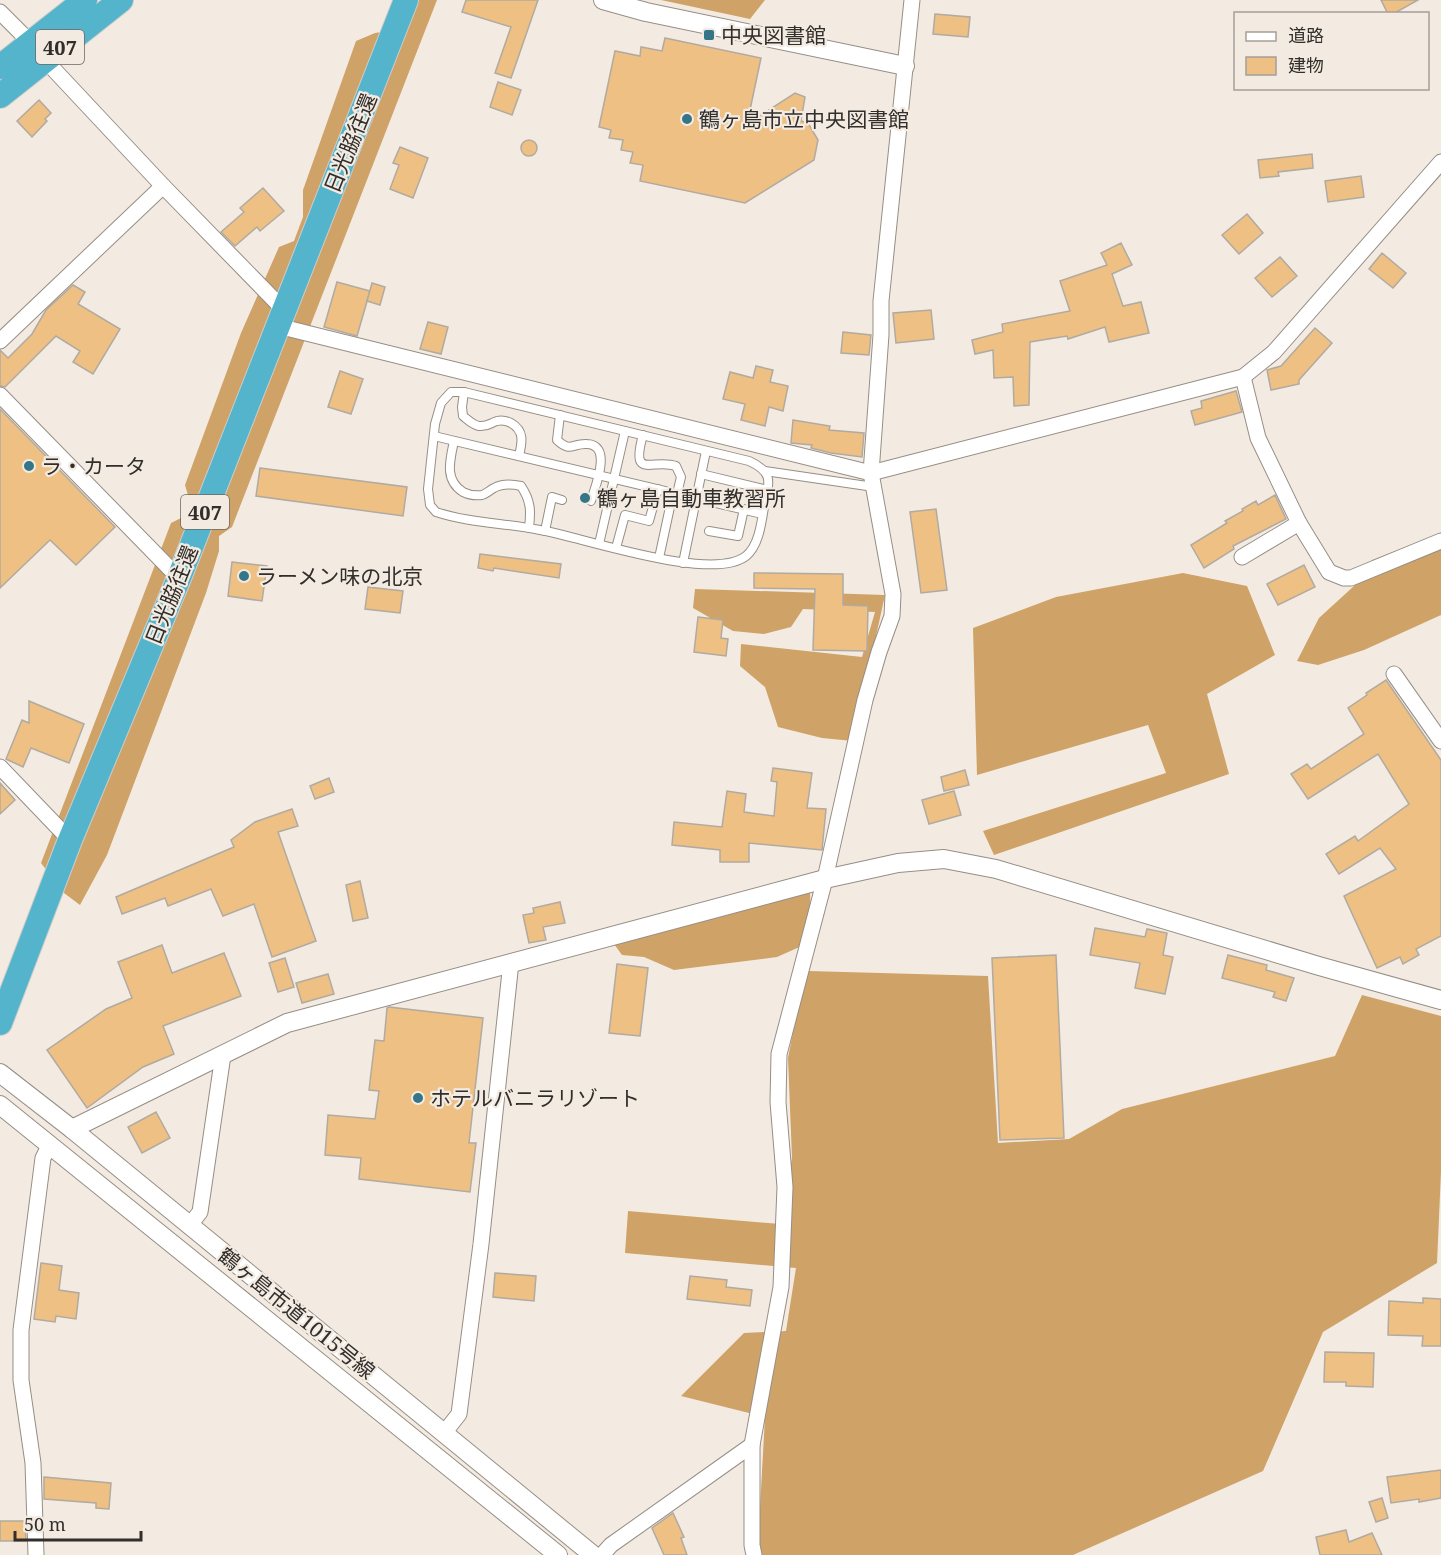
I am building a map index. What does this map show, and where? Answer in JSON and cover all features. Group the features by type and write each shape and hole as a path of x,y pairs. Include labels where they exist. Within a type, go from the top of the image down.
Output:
{"highway":[{"name":"407","path":"0,96 84,0"},
{"name":"407","path":"0,67 37,51 121,0"},
{"name":"日光脇往還","path":"0,1023 70,840 179,578 406,0"}],"street":[{"path":"603,0 645,12 905,66"},
{"path":"754,1555 752,1545 752,1445 781,1287 785,1187 778,1102 779,1054 825,879 865,700 892,616 893,594 872,480 881,301 912,0"},
{"path":"0,12 163,186 281,318 872,480 1243,377 1274,352 1441,162"},
{"path":"0,340 163,186"},
{"path":"1243,377 1258,438 1299,523 1329,572 1344,578 1352,578 1441,541"},
{"path":"0,395 179,578"},
{"path":"1242,557 1299,523"},
{"path":"1394,674 1441,741"},
{"path":"0,767 70,840"},
{"path":"72,1129 287,1023 825,879 898,863 944,859 996,869 1319,966 1441,1000"},
{"path":"444,1433 459,1414 481,1244 512,962"},
{"path":"189,1226 200,1212 223,1055"},
{"name":"鶴ヶ島市道1015号線","path":"0,1073 72,1129 592,1555"},
{"name":"鶴ヶ島市道1015号線","path":"0,1105 558,1555"},
{"path":"36,1555 33,1463 21,1380 21,1330 43,1158 50,1144"},
{"path":"602,1555 611,1545 752,1445"}],"lane":[{"path":"765,471 769,481 768,490 755,544 745,557 717,564 683,563 545,531 436,512 430,505 428,489 434,436 441,403 452,392 464,392 749,461 765,471 872,480"},
{"path":"464,392 463,416 478,426 490,426 497,421 506,421 521,432 523,440 519,456"},
{"path":"560,415 557,440 563,446 572,448 586,444 595,446 600,454 601,462 591,501"},
{"path":"599,544 625,431"},
{"path":"643,435 639,457 642,463 647,466 662,464 676,466 681,477 658,558"},
{"path":"434,436 762,514"},
{"path":"454,441 450,478 457,488 469,495 484,495 496,486 509,483 521,486 528,496 531,508 529,528"},
{"path":"683,563 706,451"},
{"path":"701,474 768,490"},
{"path":"616,548 625,515 649,521 658,489"},
{"path":"545,531 552,497 562,500"},
{"path":"709,531 738,536 744,509"}],"shaded area":[{"path":"414,0 437,0 232,527 219,536 219,551 206,593 107,855 80,905 64,893 41,863 171,523 193,512 185,485 241,333 279,247 294,241 303,217 303,190 356,41 375,33 402,29"},
{"path":"661,0 765,0 750,19"},
{"path":"1441,533 1441,615 1364,650 1318,665 1297,661 1319,618 1354,586 1372,560"},
{"path":"1183,573 1247,586 1275,655 1207,694 1229,774 994,855 983,831 1166,773 1148,725 977,775 973,628 1056,597"},
{"path":"695,589 885,595 853,741 822,738 778,727 765,687 740,666 741,644 862,657 875,612 803,609 791,627 764,634 733,631 693,608"},
{"path":"810,892 811,921 804,945 777,957 674,970 644,957 622,955 614,944"},
{"path":"808,971 988,976 998,1143 1069,1139 1122,1109 1335,1056 1362,995 1441,1016 1441,1172 1437,1263 1323,1332 1263,1471 1073,1555 760,1555 758,1544 765,1417 681,1396 744,1333 786,1331 796,1268 625,1253 628,1211 780,1224 792,1158 788,1058"}],"building":[{"path":"466,0 538,0 511,78 495,73 511,27 462,12"},
{"path":"1381,0 1418,0 1397,12 1387,12"},
{"path":"935,14 970,17 968,37 933,34"},
{"path":"665,38 761,58 747,124 795,93 805,97 801,121 808,123 818,140 814,160 745,203 640,181 643,165 630,163 633,152 621,150 623,140 609,138 611,130 599,127 615,51 640,56 641,47 662,51"},
{"path":"498,82 521,90 512,115 490,107"},
{"path":"39,100 51,113 45,119 47,121 32,137 17,121"},
{"path":"529,140 535,142 537,148 535,154 529,156 523,154 521,148 523,142"},
{"path":"400,147 428,158 413,198 390,189 399,165 393,163"},
{"path":"1312,154 1313,168 1278,172 1279,176 1260,178 1258,160"},
{"path":"1361,176 1364,197 1328,202 1325,181"},
{"path":"263,188 284,211 260,231 257,227 235,246 221,232 244,212 240,208"},
{"path":"1247,214 1263,233 1239,254 1222,235"},
{"path":"1121,243 1132,265 1112,274 1123,306 1141,302 1149,333 1109,342 1105,327 1068,339 1067,336 1030,342 1029,405 1014,406 1013,377 994,378 993,350 975,354 972,340 1003,332 1002,324 1070,311 1060,281 1107,265 1101,253"},
{"path":"1382,253 1406,273 1393,288 1369,269"},
{"path":"1280,257 1297,276 1272,297 1255,278"},
{"path":"337,282 370,291 357,336 324,327"},
{"path":"372,283 385,287 380,305 367,301"},
{"path":"73,285 85,292 78,304 120,329 93,374 73,362 80,351 56,336 5,387 0,386 0,350 8,358 32,334 46,310"},
{"path":"931,310 934,339 896,343 893,313"},
{"path":"428,322 448,327 441,354 420,349"},
{"path":"1315,328 1332,343 1299,380 1299,384 1271,390 1267,370 1281,366"},
{"path":"843,332 871,335 869,355 841,353"},
{"path":"756,366 773,370 770,382 788,386 783,411 769,407 765,426 741,420 745,404 723,399 730,372 753,378"},
{"path":"340,371 363,379 351,414 328,407"},
{"path":"1236,391 1242,412 1195,425 1191,411 1202,408 1201,401"},
{"name":"ラ・カータ","path":"0,409 115,527 76,565 50,540 0,588"},
{"path":"793,420 830,426 829,430 864,433 862,457 831,453 811,448 812,445 791,443"},
{"path":"260,468 407,487 403,516 256,496"},
{"path":"1275,495 1286,519 1233,546 1234,549 1204,568 1191,545 1227,523 1225,521 1243,511 1242,509 1256,501 1258,505"},
{"path":"936,509 947,590 921,593 910,512"},
{"path":"480,554 561,564 559,578 494,568 493,571 478,568"},
{"path":"232,562 267,566 262,601 228,596"},
{"path":"1304,565 1315,587 1278,605 1267,584"},
{"path":"754,573 843,574 843,605 868,606 867,651 813,650 815,589 754,588"},
{"path":"368,587 403,591 400,613 365,609"},
{"path":"698,617 723,620 721,638 728,639 726,656 694,652"},
{"path":"1386,680 1441,760 1441,936 1416,949 1419,955 1403,964 1400,957 1377,968 1344,896 1396,869 1380,848 1339,874 1326,854 1355,836 1358,841 1409,804 1378,754 1308,799 1291,774 1307,764 1311,769 1364,734 1348,708"},
{"path":"29,701 84,724 69,763 31,748 23,767 6,759 22,720 29,723"},
{"path":"773,768 812,773 807,808 826,809 822,850 749,843 749,862 720,862 720,850 672,845 674,822 722,827 727,791 746,794 744,812 774,816 777,782 771,781"},
{"path":"965,770 969,785 944,791 941,777"},
{"path":"329,778 334,792 315,799 310,786"},
{"path":"0,783 15,800 0,814"},
{"path":"954,791 961,815 929,824 922,800"},
{"path":"292,809 298,826 278,832 316,941 272,957 254,904 223,916 211,889 168,906 165,898 122,914 116,897 234,847 231,840 255,822"},
{"path":"360,881 368,918 353,921 346,885"},
{"path":"560,902 565,923 543,927 546,940 529,943 523,915 534,913 533,908"},
{"path":"1095,928 1145,937 1147,929 1167,933 1163,955 1173,957 1165,994 1135,988 1140,963 1090,955"},
{"path":"162,945 172,973 224,953 241,996 163,1026 174,1054 143,1067 87,1108 47,1050 106,1009 132,998 118,962"},
{"path":"1056,955 1064,1138 1000,1140 992,958"},
{"path":"1228,955 1267,965 1266,970 1294,978 1286,1001 1273,997 1275,992 1222,978"},
{"path":"285,958 294,987 278,992 269,963"},
{"path":"617,964 648,968 640,1036 609,1033"},
{"path":"328,974 334,994 302,1003 296,983"},
{"path":"387,1008 483,1018 469,1143 476,1143 470,1192 359,1179 361,1158 325,1155 328,1115 375,1119 379,1091 369,1090 375,1040 384,1041"},
{"path":"156,1112 170,1138 142,1153 128,1127"},
{"path":"41,1263 62,1266 59,1290 79,1293 76,1319 56,1316 55,1322 34,1319"},
{"path":"495,1273 536,1276 534,1301 493,1297"},
{"path":"690,1276 727,1280 726,1287 752,1290 750,1306 687,1299"},
{"path":"1423,1298 1441,1299 1441,1346 1422,1346 1423,1336 1388,1335 1389,1301 1423,1303"},
{"path":"1325,1352 1374,1353 1373,1387 1346,1386 1346,1382 1324,1382"},
{"path":"1441,1470 1441,1498 1391,1503 1387,1477"},
{"path":"44,1477 111,1483 109,1509 96,1508 96,1503 44,1499"},
{"path":"1382,1498 1388,1518 1376,1522 1369,1502"},
{"path":"673,1513 684,1537 681,1538 687,1555 664,1555 652,1528"},
{"path":"0,1521 25,1521 26,1541 0,1541"},
{"path":"1346,1530 1349,1542 1372,1533 1382,1555 1320,1555 1316,1537"}],"place":[{"name":"中央図書館","path":"709,35"},
{"name":"鶴ヶ島市立中央図書館","path":"687,119"},
{"name":"ラ・カータ","path":"29,466"},
{"name":"鶴ヶ島自動車教習所","path":"585,498"},
{"name":"ラーメン味の北京","path":"244,576"},
{"name":"ホテルバニラリゾート","path":"418,1098"}]}
